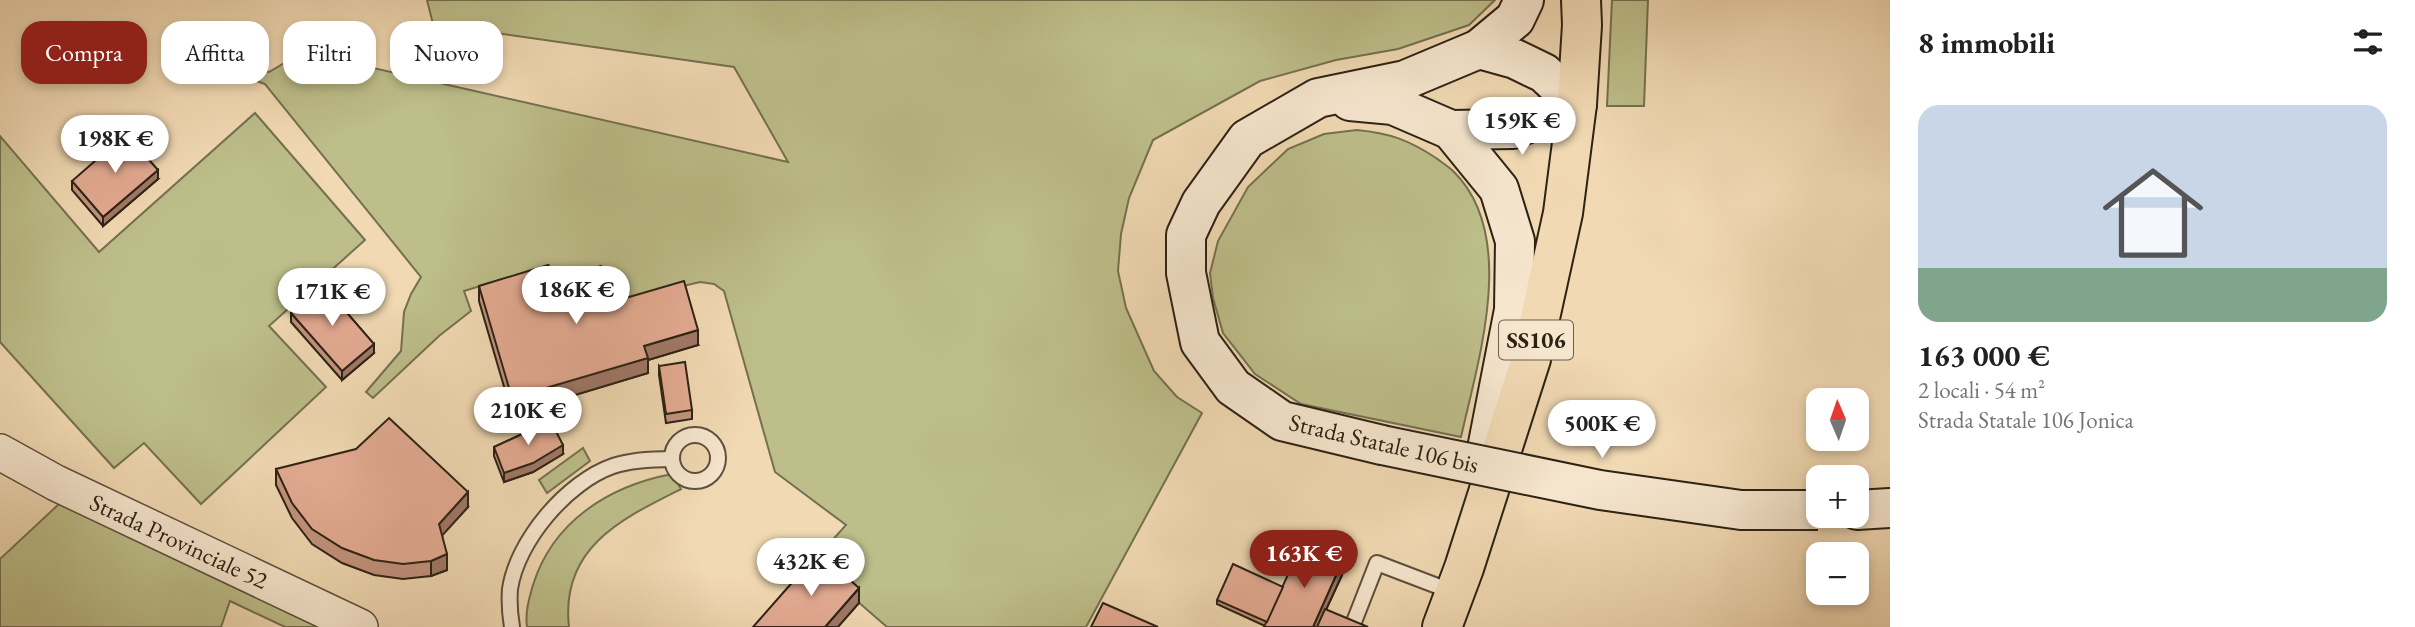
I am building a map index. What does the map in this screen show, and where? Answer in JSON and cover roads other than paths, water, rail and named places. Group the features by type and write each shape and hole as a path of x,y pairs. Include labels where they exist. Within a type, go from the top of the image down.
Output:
{"main road":[{"name":"Strada Statale 106 bis","path":"1524,0 1515,19 1479,49 1405,80 1318,97 1247,139 1201,203 1186,235 1186,273 1200,342 1233,387 1282,421 1382,445 1600,490 1741,510 1806,510"},
{"name":"SS106","path":"1453,596 1531,359 1563,213 1577,104 1581,0"},
{"path":"1318,97 1393,105 1451,130 1513,129 1577,104 1544,73 1515,59 1479,49"},
{"path":"1451,130 1499,189 1515,241 1514,310 1453,596"},
{"path":"1869,509 1890,508"}],"street":[{"name":"Strada Provinciale 52","path":"0,452 56,483 360,627"}],"lane":[{"path":"512,627 509,612 510,588 519,560 535,532 562,500 582,482 614,466 672,459"},
{"path":"1352,627 1377,563 1453,596"}]}
